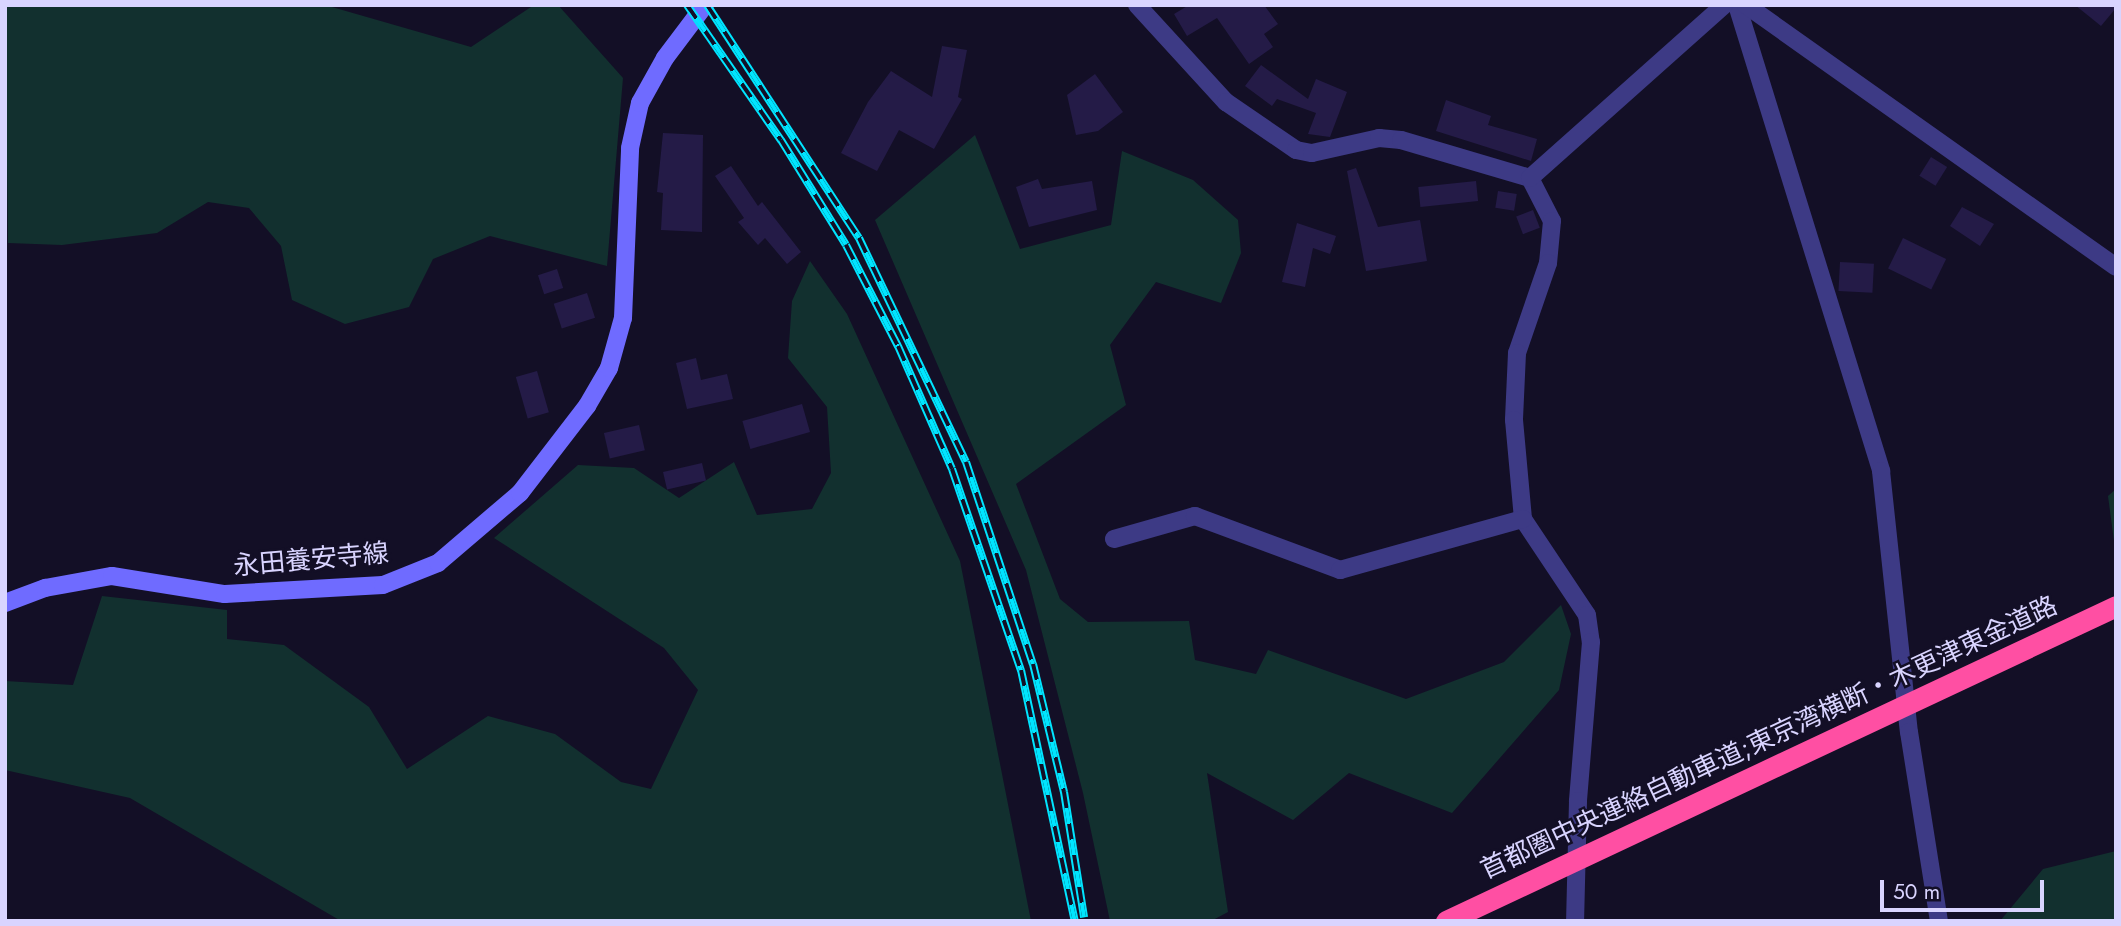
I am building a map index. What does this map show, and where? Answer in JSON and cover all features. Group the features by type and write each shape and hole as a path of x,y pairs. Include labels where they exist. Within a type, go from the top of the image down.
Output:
{"highway":[{"name":"首都圏中央連絡自動車道;東京湾横断・木更津東金道路","path":"1446,921 2116,606"}],"street":[{"name":"永田養安寺線","path":"5,603 45,588 112,576 225,594 383,585 438,563 520,493 587,406 608,368 623,318 630,148 640,103 664,58 705,5"},
{"path":"1137,5 1226,102 1296,150 1312,153 1379,138 1401,140 1530,178 1552,221 1548,263 1517,353 1514,420 1523,519 1587,615 1591,642 1578,801 1575,921"},
{"path":"1530,178 1724,5"},
{"path":"1737,5 1881,471 1904,694 1939,921"},
{"path":"1746,5 2116,267"},
{"path":"1114,539 1195,516 1340,570 1523,519"}],"green space":[{"path":"5,5 325,5 471,47 534,5 558,5 623,78 607,266 490,236 433,259 409,307 345,324 292,300 281,246 249,208 208,202 157,233 62,245 8,243"},
{"path":"975,135 1020,249 1111,225 1122,151 1193,180 1238,220 1241,253 1221,303 1156,282 1110,345 1126,405 1016,484 1060,599 1088,622 1189,621 1195,660 1256,674 1268,650 1406,699 1504,662 1561,605 1571,634 1559,690 1452,813 1349,773 1293,820 1207,773 1228,912 1211,921 1110,921 1083,793 1026,570 875,220"},
{"path":"810,261 847,314 960,561 1031,921 341,921 130,798 5,770 5,681 73,685 102,596 227,610 227,639 284,645 369,707 407,769 488,716 555,734 621,782 651,789 698,690 664,648 494,538 578,465 634,468 679,498 734,462 757,515 812,509 831,473 827,407 788,358 792,301"},
{"path":"2116,489 2116,556 2108,496"},
{"path":"2116,851 2116,921 2000,921 2043,869"}],"building":[{"path":"1189,5 1264,5 1278,24 1264,34 1273,47 1249,64 1217,18 1187,36 1174,14"},
{"path":"2075,5 2116,5 2116,8 2101,26"},
{"path":"942,46 967,50 958,97 962,99 934,149 899,130 877,171 841,153 868,102 891,71 932,97"},
{"path":"1261,65 1308,99 1316,79 1347,92 1330,137 1308,134 1316,113 1277,99 1272,106 1245,86"},
{"path":"1095,74 1123,112 1098,131 1076,135 1067,95"},
{"path":"1446,100 1491,116 1488,125 1537,139 1531,161 1436,131"},
{"path":"663,133 703,135 702,232 661,230 663,193 657,192"},
{"path":"1931,157 1947,167 1935,186 1919,176"},
{"path":"731,166 758,206 762,202 801,252 787,264 765,238 758,245 738,222 744,218 715,176"},
{"path":"1356,168 1378,227 1420,220 1427,261 1366,271 1347,171"},
{"path":"1038,179 1042,189 1092,181 1097,210 1029,227 1016,187"},
{"path":"1476,181 1478,201 1420,207 1418,187"},
{"path":"1498,191 1517,194 1514,211 1495,208"},
{"path":"1962,207 1994,224 1980,246 1950,226"},
{"path":"1533,210 1540,228 1523,234 1516,216"},
{"path":"1297,223 1336,236 1330,254 1313,248 1305,287 1282,282"},
{"path":"1903,238 1946,259 1931,290 1888,269"},
{"path":"1840,262 1874,264 1872,293 1838,291"},
{"path":"557,269 563,288 544,294 538,275"},
{"path":"587,293 595,318 562,329 554,304"},
{"path":"696,358 701,380 727,374 733,399 687,409 676,363"},
{"path":"537,371 549,412 528,418 516,377"},
{"path":"802,404 810,432 750,449 742,421"},
{"path":"639,425 645,450 610,458 604,433"},
{"path":"702,463 706,481 667,490 663,472"}],"railway":[{"path":"687,5 781,140 846,245 898,346 952,469 1021,670 1075,921"},
{"path":"707,5 859,238 966,462 1033,664 1064,792 1084,917"}]}
